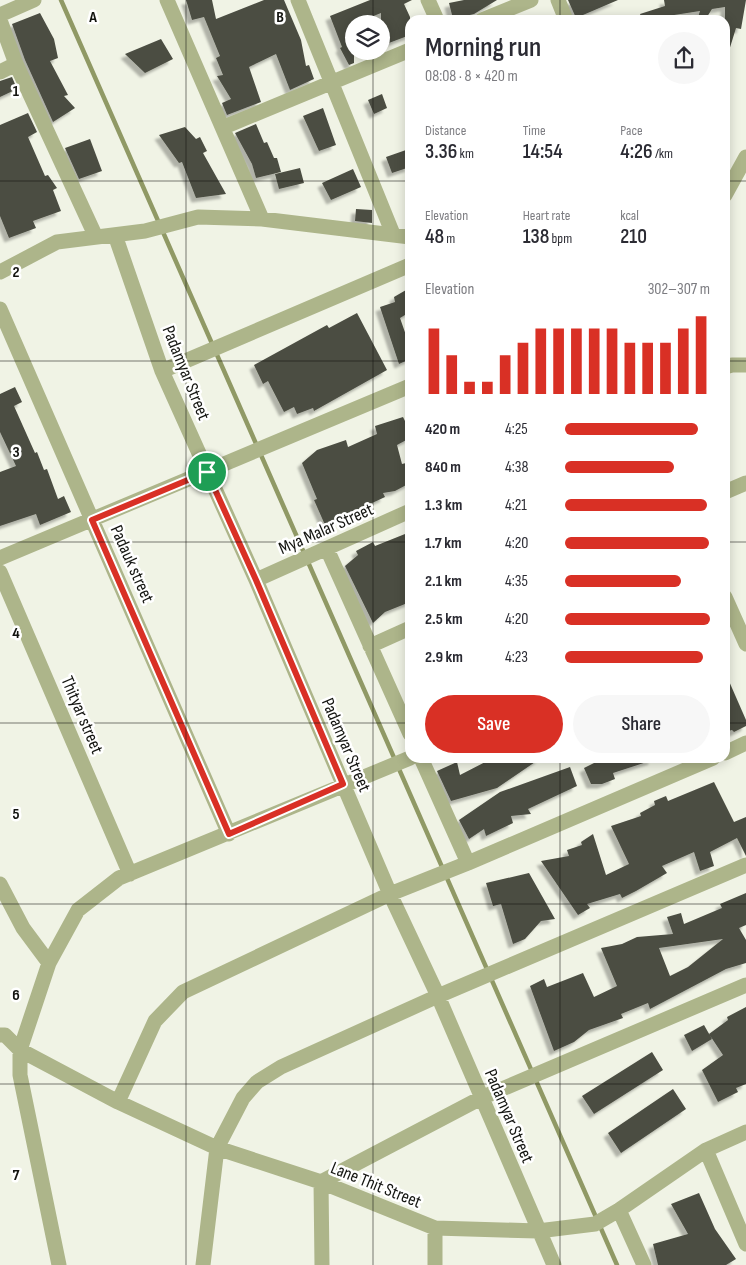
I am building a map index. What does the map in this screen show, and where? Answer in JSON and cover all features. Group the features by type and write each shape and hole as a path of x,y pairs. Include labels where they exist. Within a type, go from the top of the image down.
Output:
{"street":[{"path":"0,15 34,0"},
{"path":"167,0 224,127 262,219"},
{"path":"298,0 393,234"},
{"path":"428,0 434,15"},
{"path":"494,15 531,0"},
{"path":"558,0 564,15"},
{"path":"0,20 16,64 95,235"},
{"path":"224,127 405,52"},
{"path":"0,72 16,64"},
{"path":"730,192 740,183 746,157"},
{"path":"1,267 56,242 95,235 115,235 144,231 198,217 262,219 405,235"},
{"name":"Padamyar Street","path":"115,235 162,371 256,580 390,894 438,996 554,1265"},
{"path":"162,371 405,267"},
{"name":"Padauk street","path":"0,309 229,834"},
{"path":"730,365 746,365"},
{"path":"0,558 405,388"},
{"path":"730,490 746,483"},
{"name":"Mya Malar Street","path":"256,580 405,513"},
{"path":"327,549 405,723"},
{"name":"Thityar street","path":"0,572 130,874"},
{"path":"735,615 746,644"},
{"path":"370,646 405,630"},
{"path":"730,750 746,744"},
{"path":"59,1265 20,1075 20,1050 49,963 78,910 119,878 405,760"},
{"path":"423,763 468,863"},
{"path":"118,1102 155,1021 183,992 390,894 468,863 702,763"},
{"path":"203,1265 217,1148 243,1098 257,1082 281,1067 438,996 746,865"},
{"path":"0,884 23,928 49,963"},
{"path":"322,1265 320,1182 481,1098 746,985"},
{"name":"Lane Thit Street","path":"0,1034 5,1035 20,1050 118,1102 217,1148 320,1182 435,1228 538,1231 595,1224 619,1210 706,1150 746,1132"},
{"path":"706,1150 746,1244"},
{"path":"619,1210 644,1265"},
{"path":"435,1228 435,1265"}],"building":[{"path":"186,0 212,0 216,19 264,0 284,0 301,40 306,66 309,65 314,79 290,90 276,54 249,67 261,102 227,115 222,103 231,99 217,76 223,75 216,58 220,56 204,17 192,20"},
{"path":"370,0 412,0 404,4 409,15 405,15 405,37 390,43 390,15 381,15 381,13 376,15 345,15 345,57 340,48 342,47 330,16"},
{"path":"464,0 497,0 470,15 452,15 449,3"},
{"path":"568,0 618,0 583,15 575,15"},
{"path":"664,0 746,0 741,29 736,28 730,48 730,15 725,15 725,7 712,9 708,15 699,15 700,11 674,15 640,15 665,6"},
{"path":"40,13 54,39 58,58 50,61 68,95 64,96 75,108 53,122 25,60 12,24"},
{"path":"161,39 173,59 145,73 125,54"},
{"path":"346,60 354,60 354,63 349,65"},
{"path":"12,77 17,89 0,97 0,81"},
{"path":"382,94 387,108 374,114 368,100"},
{"path":"323,108 336,145 319,151 303,116"},
{"path":"28,113 37,132 28,137 45,176 48,175 57,188 53,190 61,211 33,221 36,228 9,238 0,216 0,125"},
{"path":"256,124 264,143 267,142 274,158 277,158 281,172 256,178 252,164 235,133"},
{"path":"185,127 196,139 200,137 207,151 203,153 226,194 196,198 182,162 179,163 159,135"},
{"path":"90,139 102,171 79,179 65,148"},
{"path":"405,150 405,169 392,173 386,157"},
{"path":"300,168 304,183 279,189 275,174"},
{"path":"353,169 361,187 331,200 322,183"},
{"path":"356,209 372,210 372,223 355,221"},
{"path":"405,291 405,315 400,318 405,332 405,361 399,364 380,307 395,302 394,297"},
{"path":"357,313 387,370 314,411 313,408 297,414 294,407 284,412 268,381 263,384 254,365 327,325 329,328"},
{"path":"15,387 22,402 14,406 35,453 37,452 44,470 47,469 58,499 64,496 71,512 40,525 36,514 0,526 0,472 16,466 0,432 0,394"},
{"path":"403,417 405,421 405,441 397,445 402,464 405,463 405,486 395,491 383,493 385,497 325,525 314,500 317,499 302,463 317,450 346,440 348,447 377,434 375,426"},
{"path":"405,534 405,604 385,612 373,623 345,566 358,555 356,551 373,542 375,546"},
{"path":"730,683 746,720 746,726 734,732 730,731"},
{"path":"457,763 460,775 483,763 534,763 497,788 451,801 437,771"},
{"path":"594,763 644,763 613,773 615,779 602,784 591,784 584,768"},
{"path":"570,767 577,786 528,809 531,814 511,816 513,823 486,836 484,829 469,839 459,820 500,792"},
{"path":"714,782 734,822 746,817 746,856 737,838 710,852 714,866 700,871 694,852 662,866 667,873 636,891 622,898 620,894 587,904 590,908 578,915 541,861 569,856 567,850 582,845 581,842 593,834 606,875 629,864 611,826 641,816 640,813 655,805 654,801 666,796 668,801"},
{"path":"529,873 555,919 541,921 525,939 513,944 501,904 493,906 486,883"},
{"path":"746,893 746,925 739,928 746,940 746,963 726,969 650,1009 648,1003 621,1014 623,1018 589,1030 574,1042 554,1051 530,986 544,979 547,987 583,973 594,997 617,986 601,948 622,944 637,937 673,934 667,917 681,913 684,924 722,908 720,904","holes":["723,939 688,967 670,976 659,948"]},
{"path":"746,1007 746,1084 736,1088 738,1092 718,1102 702,1070 723,1055 709,1034 728,1020 727,1017"},
{"path":"704,1025 712,1039 692,1051 684,1035"},
{"path":"652,1052 663,1070 594,1114 582,1096"},
{"path":"673,1089 686,1109 621,1153 608,1133"},
{"path":"699,1193 715,1229 736,1259 726,1265 658,1265 653,1244 688,1234 671,1204"}],"waterway":[{"path":"61,0 617,1265"}],"route":[{"path":"207,472 256,580 343,784 229,834 92,520 207,472"}]}
